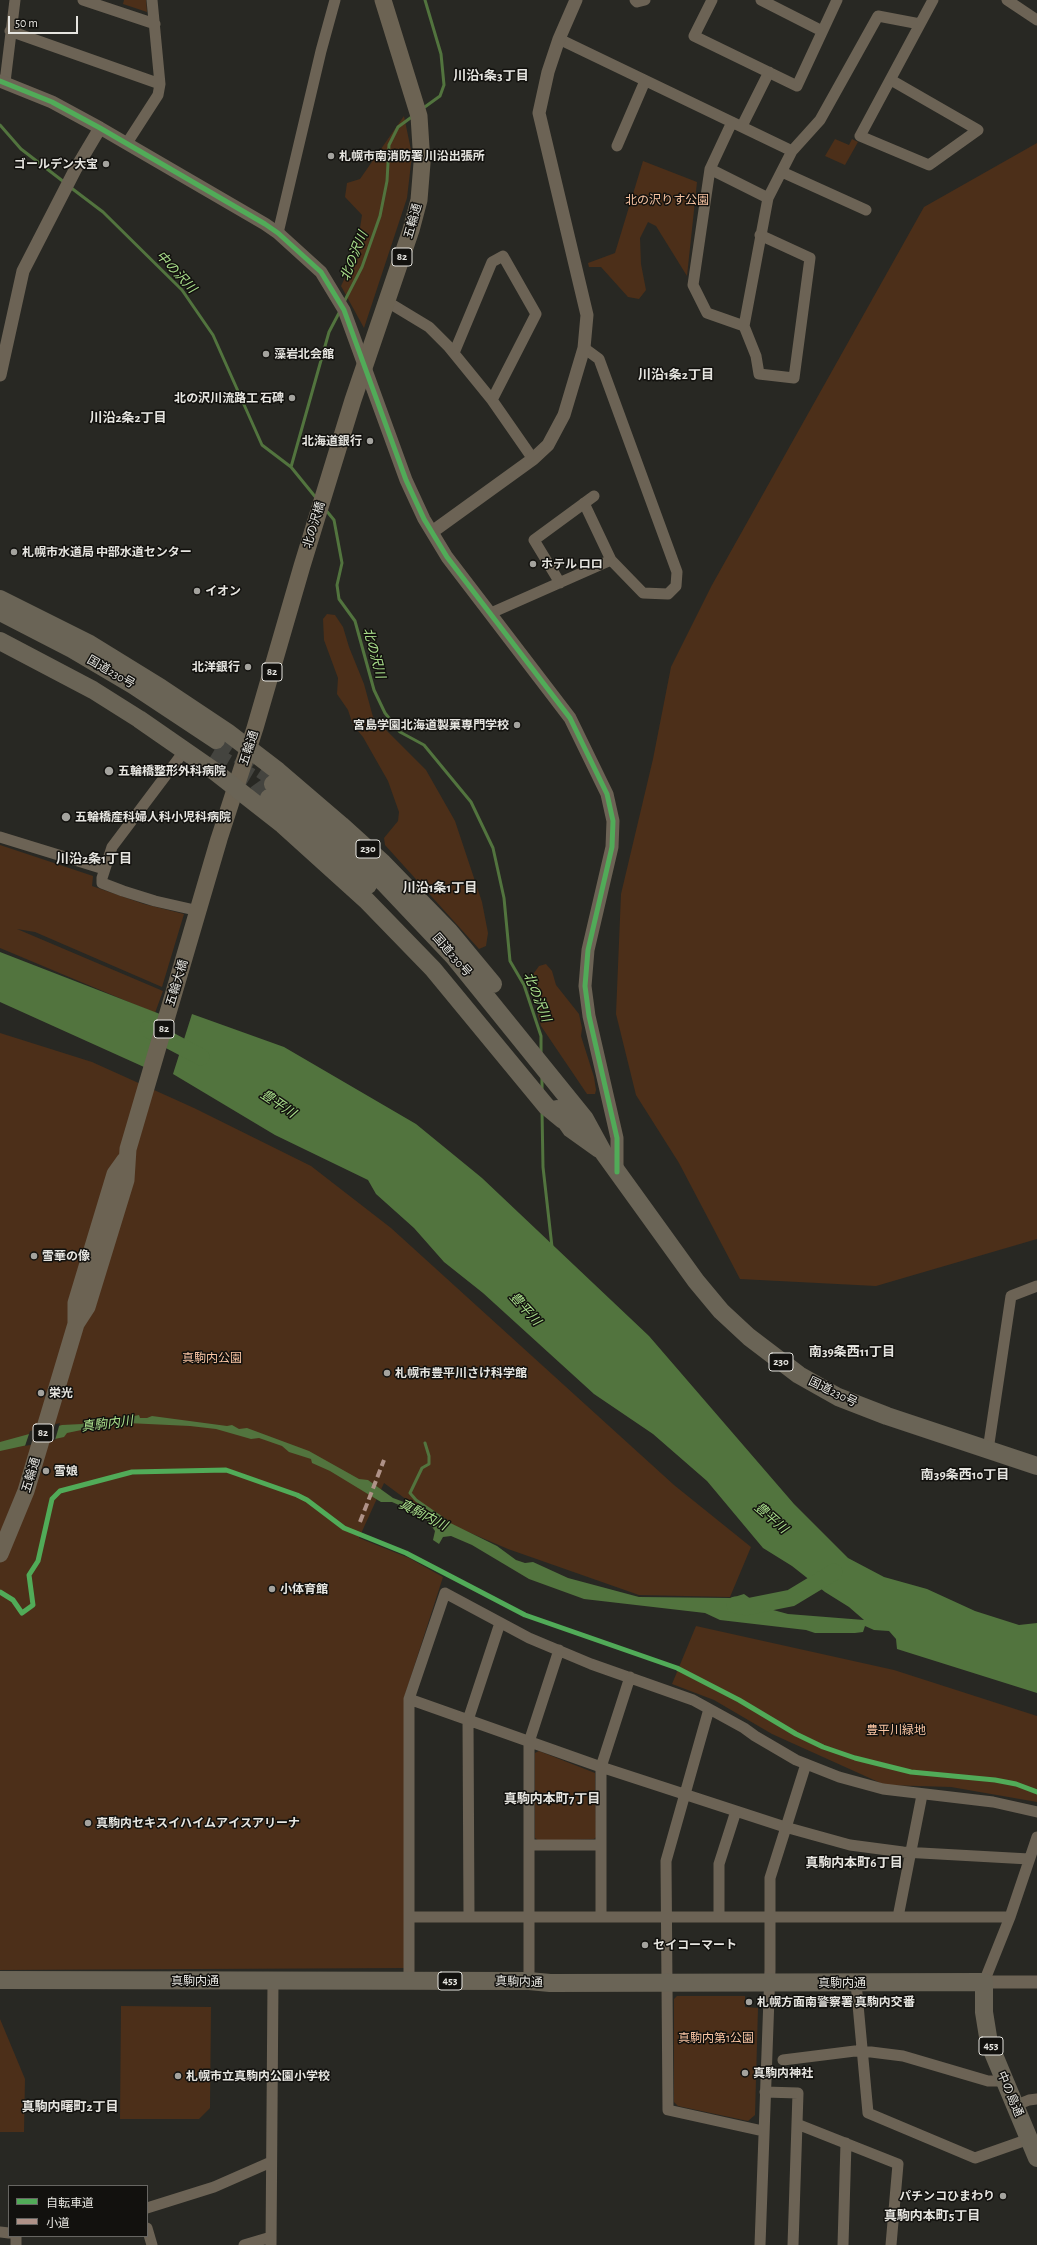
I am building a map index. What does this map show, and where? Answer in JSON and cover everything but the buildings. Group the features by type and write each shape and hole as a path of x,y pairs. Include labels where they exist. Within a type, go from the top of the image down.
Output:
{"highway":[{"path":"0,599 88,643 161,688 227,732 249,750"},
{"name":"国道230号","path":"0,612 66,646 133,685 214,747 77,668 0,628"},
{"path":"0,641 93,690 184,750 236,788 311,850 366,900 433,969 546,1106 558,1114"},
{"name":"230","path":"249,750 317,803 383,863 449,931 522,1020 555,1077"},
{"name":"国道230号","path":"603,1152 571,1129 558,1114 480,1009 446,967 375,892 271,791 336,837 391,889 478,985 555,1077 585,1119 603,1152 678,1258 710,1298 735,1324 765,1350 810,1382 848,1401 1037,1466"},
{"name":"真駒内通","path":"0,1980 529,1981 550,1983 984,1982"},
{"name":"中の島通","path":"984,1982 984,2012 987,2035 1014,2106 1037,2158"}],"main road":[{"name":"五輪通","path":"327,483 365,364 411,230 419,200 422,146 419,116 383,0"},
{"name":"北の沢橋","path":"302,566 327,483"},
{"name":"五輪通","path":"194,928 236,788 249,750 302,566"},
{"name":"五輪大橋","path":"134,1129 194,928"},
{"name":"五輪通","path":"0,1554 18,1515 31,1476 76,1324 76,1303 115,1174 126,1158 134,1129"}],"street":[{"path":"15,0 2,82 52,102 229,201 278,233 320,272 337,298 355,336 413,497 432,532 447,557 570,718 603,784 613,821 612,847 588,950 585,986 589,1016 617,1138 617,1172"},
{"path":"83,0 155,24"},
{"path":"127,143 158,95 160,84 152,0"},
{"path":"278,233 321,51 335,0"},
{"path":"432,532 533,459 548,445 558,430 564,415 584,348 587,315 540,113 548,72 559,39 576,0"},
{"path":"636,0 637,2 645,0"},
{"path":"712,0 694,36 797,86 838,0"},
{"path":"891,80 912,94 978,130 929,165 860,136 933,0"},
{"path":"1007,0 1037,20"},
{"path":"768,2 822,31"},
{"path":"760,235 810,258 794,378 759,374 756,356 744,326 760,235 768,198 792,151 820,120 878,16 920,24"},
{"path":"10,30 160,84"},
{"path":"559,39 792,151"},
{"path":"744,326 707,313 693,285 710,169 769,72"},
{"path":"616,146 645,81"},
{"path":"0,375 23,271 56,204 100,128"},
{"path":"710,169 768,198"},
{"path":"782,172 866,210"},
{"path":"454,354 492,262 503,256 536,314 492,400"},
{"path":"386,301 429,327 454,354 492,400 533,459"},
{"path":"584,348 599,359 677,572 676,586 668,594 643,593 611,560 584,503"},
{"path":"560,583 534,540 594,496"},
{"path":"491,613 611,560"},
{"path":"184,750 112,847 104,869 102,883 155,901 198,911"},
{"path":"0,838 104,869"},
{"path":"988,1450 1011,1296 1037,1286"},
{"path":"409,1981 409,1699 445,1593 500,1623 559,1650 693,1700 806,1764 839,1777 883,1789 922,1795 977,1800 1021,1807 1037,1812"},
{"path":"469,1917 468,1720 500,1623"},
{"path":"529,1981 528,1742 559,1650"},
{"path":"601,1917 601,1767 630,1677"},
{"path":"409,1699 601,1767 685,1793 785,1827 850,1845 911,1852 1029,1859"},
{"path":"709,1709 666,1861 668,2110 763,2131"},
{"path":"760,2245 769,1982 770,1878 806,1764"},
{"path":"898,1917 922,1795"},
{"path":"719,1916 719,1864 736,1811"},
{"path":"984,1982 1010,1917 1037,1837"},
{"path":"528,1845 600,1845"},
{"path":"410,1917 1010,1917"},
{"path":"244,2245 271,2241 273,1981"},
{"name":"真駒内通","path":"984,1982 1037,1982"},
{"path":"856,1983 868,2113 975,2158 1029,2139"},
{"path":"783,2060 863,2052 903,2056 988,2081 1004,2081"},
{"path":"765,2092 798,2093 793,2245"},
{"path":"1014,2106 1029,2100 1037,2100"},
{"path":"797,2124 898,2164 891,2245"},
{"path":"843,2245 846,2144"},
{"path":"148,2208 214,2187 271,2162"},
{"path":"148,2231 152,2245"}],"green space":[{"path":"124,0 146,0 147,12 123,4"},
{"path":"404,116 412,155 407,198 364,328 341,286 356,255 362,215 345,197 347,183 360,179"},
{"path":"835,139 849,145 852,139 858,142 845,165 825,156"},
{"path":"1037,143 1037,1239 876,1286 740,1279 679,1163 636,1095 616,1014 621,894 653,759 671,667 712,585 924,207"},
{"name":"北の沢りす公園","path":"643,161 697,182 687,276 656,226 648,222 640,238 641,264 646,290 639,299 628,297 601,267 589,267 588,263 615,253"},
{"path":"327,614 335,615 343,627 349,647 364,684 373,717 426,770 455,821 482,902 488,933 486,946 479,949 385,845 384,838 398,821 399,812 388,781 363,737 353,725 348,710 337,694 338,678 324,640 323,619"},
{"path":"0,845 93,876 92,886 144,904 184,914 162,987 35,932 17,929 163,991 155,1013 0,948"},
{"path":"546,964 552,971 556,985 579,1014 582,1028 581,1036 594,1077 596,1090 595,1094 587,1094 541,1026 538,1015 542,1003 534,982 534,973 539,966"},
{"name":"真駒内公園","path":"0,1033 92,1062 194,1108 311,1166 391,1228 674,1485 751,1547 730,1597 639,1595 508,1549 426,1514 384,1483 359,1538 409,1558 443,1577 404,1698 404,1968 0,1970"},
{"name":"豊平川緑地","path":"696,1626 894,1670 1037,1716 1037,1802 951,1787 885,1785 772,1734 714,1700 672,1684"},
{"path":"539,1751 595,1773 596,1837 594,1839 539,1841 535,1838 535,1753"},
{"name":"真駒内第1公園","path":"677,1996 745,1996 745,2007 758,2008 755,2115 748,2121 678,2106 674,2102 674,1999"},
{"path":"121,2006 211,2007 210,2108 199,2119 120,2119"},
{"path":"0,2019 25,2079 24,2132 0,2132"}],"water":[{"path":"0,952 160,1014 144,1067 0,1002"},
{"path":"192,1014 284,1047 416,1124 482,1178 649,1336 794,1504 848,1558 884,1577 927,1589 975,1611 1019,1625 1037,1623 1037,1693 897,1649 896,1639 889,1631 874,1630 865,1626 863,1632 815,1633 806,1630 720,1620 705,1613 584,1599 529,1579 472,1545 451,1536 443,1537 439,1544 433,1540 435,1531 424,1516 392,1502 381,1502 330,1471 312,1463 311,1459 289,1452 282,1446 259,1438 251,1439 216,1429 190,1426 127,1423 67,1433 64,1437 0,1451 0,1442 62,1425 82,1424 91,1420 119,1419 139,1415 140,1418 152,1416 227,1426 232,1425 239,1429 247,1428 309,1451 359,1479 368,1480 393,1498 420,1508 497,1546 516,1560 525,1563 533,1562 568,1578 639,1597 731,1598 744,1594 762,1607 788,1614 864,1620 849,1607 825,1592 792,1566 763,1548 707,1481 653,1434 594,1394 483,1293 444,1262 414,1228 376,1194 368,1180 275,1135 173,1074"}],"pier":[{"path":"60,1423 55,1440 25,1446 30,1431"}],"waterway":[{"name":"北の沢川","path":"422,109 440,96 444,85 441,54 425,0"},
{"name":"北の沢川","path":"344,302 362,267 380,216 387,181 389,145 398,127 413,116"},
{"name":"中の沢川","path":"0,125 21,149 64,182"},
{"name":"中の沢川","path":"70,187 103,212 182,290 213,335 262,445 291,467 317,499"},
{"name":"北の沢川","path":"291,467 329,332 340,311"},
{"name":"北の沢川","path":"325,509 334,520 342,563 337,585 339,599 355,621 374,690 385,713 400,732 424,745 471,802 493,848 504,898 510,961 524,985 541,1036 541,1053"},
{"name":"豊平川","path":"148,1029 201,1057"},
{"name":"北の沢川","path":"542,1077 542,1089"},
{"name":"北の沢川","path":"542,1111 543,1167 552,1247"},
{"path":"425,1443 429,1456 429,1464 422,1468 410,1493 416,1500 446,1521"},
{"name":"真駒内川","path":"735,1605 746,1607 791,1598 834,1572"}],"tunnel":[{"path":"216,740 268,774 273,784"},
{"path":"212,754 256,780 269,798"}],"marked path":[{"path":"360,1522 384,1460"}],"cycle path":[{"path":"0,81 52,102 100,128 265,224 278,233 321,272 344,310 406,480 424,519 447,557 570,718 607,794 613,821 612,847 588,950 585,986 589,1016 617,1138 617,1172"},
{"path":"0,1592 13,1600 22,1613 33,1605 29,1575 38,1561 52,1499 60,1491 132,1472 226,1470 297,1495 307,1500 344,1528 406,1553 525,1615 677,1668 739,1700 796,1734 823,1747 855,1758 911,1772 995,1780 1016,1784 1037,1792"}],"place":[{"name":"札幌市南消防署 川沿出張所","path":"331,156"},
{"name":"ゴールデン大宝","path":"106,164"},
{"name":"藻岩北会館","path":"266,354"},
{"name":"北の沢川流路工 石碑","path":"292,398"},
{"name":"北海道銀行","path":"370,441"},
{"name":"札幌市水道局 中部水道センター","path":"14,552"},
{"name":"ホテル ロロ","path":"533,564"},
{"name":"イオン","path":"197,591"},
{"name":"北洋銀行","path":"248,667"},
{"name":"宮島学園北海道製菓専門学校","path":"517,725"},
{"name":"五輪橋整形外科病院","path":"109,771"},
{"name":"五輪橋産科婦人科小児科病院","path":"66,817"},
{"name":"雪華の像","path":"34,1256"},
{"name":"札幌市豊平川さけ科学館","path":"387,1373"},
{"name":"栄光","path":"41,1393"},
{"name":"雪娘","path":"46,1471"},
{"name":"小体育館","path":"272,1589"},
{"name":"真駒内セキスイハイムアイスアリーナ","path":"88,1823"},
{"name":"セイコーマート","path":"645,1945"},
{"name":"札幌方面南警察署 真駒内交番","path":"749,2002"},
{"name":"真駒内神社","path":"745,2073"},
{"name":"札幌市立真駒内公園小学校","path":"178,2076"},
{"name":"パチンコひまわり","path":"1003,2196"}],"district":[{"name":"川沿1条3丁目","path":"491,76"},
{"name":"川沿1条2丁目","path":"676,375"},
{"name":"川沿2条2丁目","path":"128,418"},
{"name":"川沿2条1丁目","path":"94,859"},
{"name":"川沿1条1丁目","path":"440,888"},
{"name":"南39条西11丁目","path":"852,1352"},
{"name":"南39条西10丁目","path":"965,1475"},
{"name":"真駒内本町7丁目","path":"552,1799"},
{"name":"真駒内本町6丁目","path":"854,1863"},
{"name":"真駒内曙町2丁目","path":"70,2107"},
{"name":"真駒内本町5丁目","path":"932,2216"}]}
